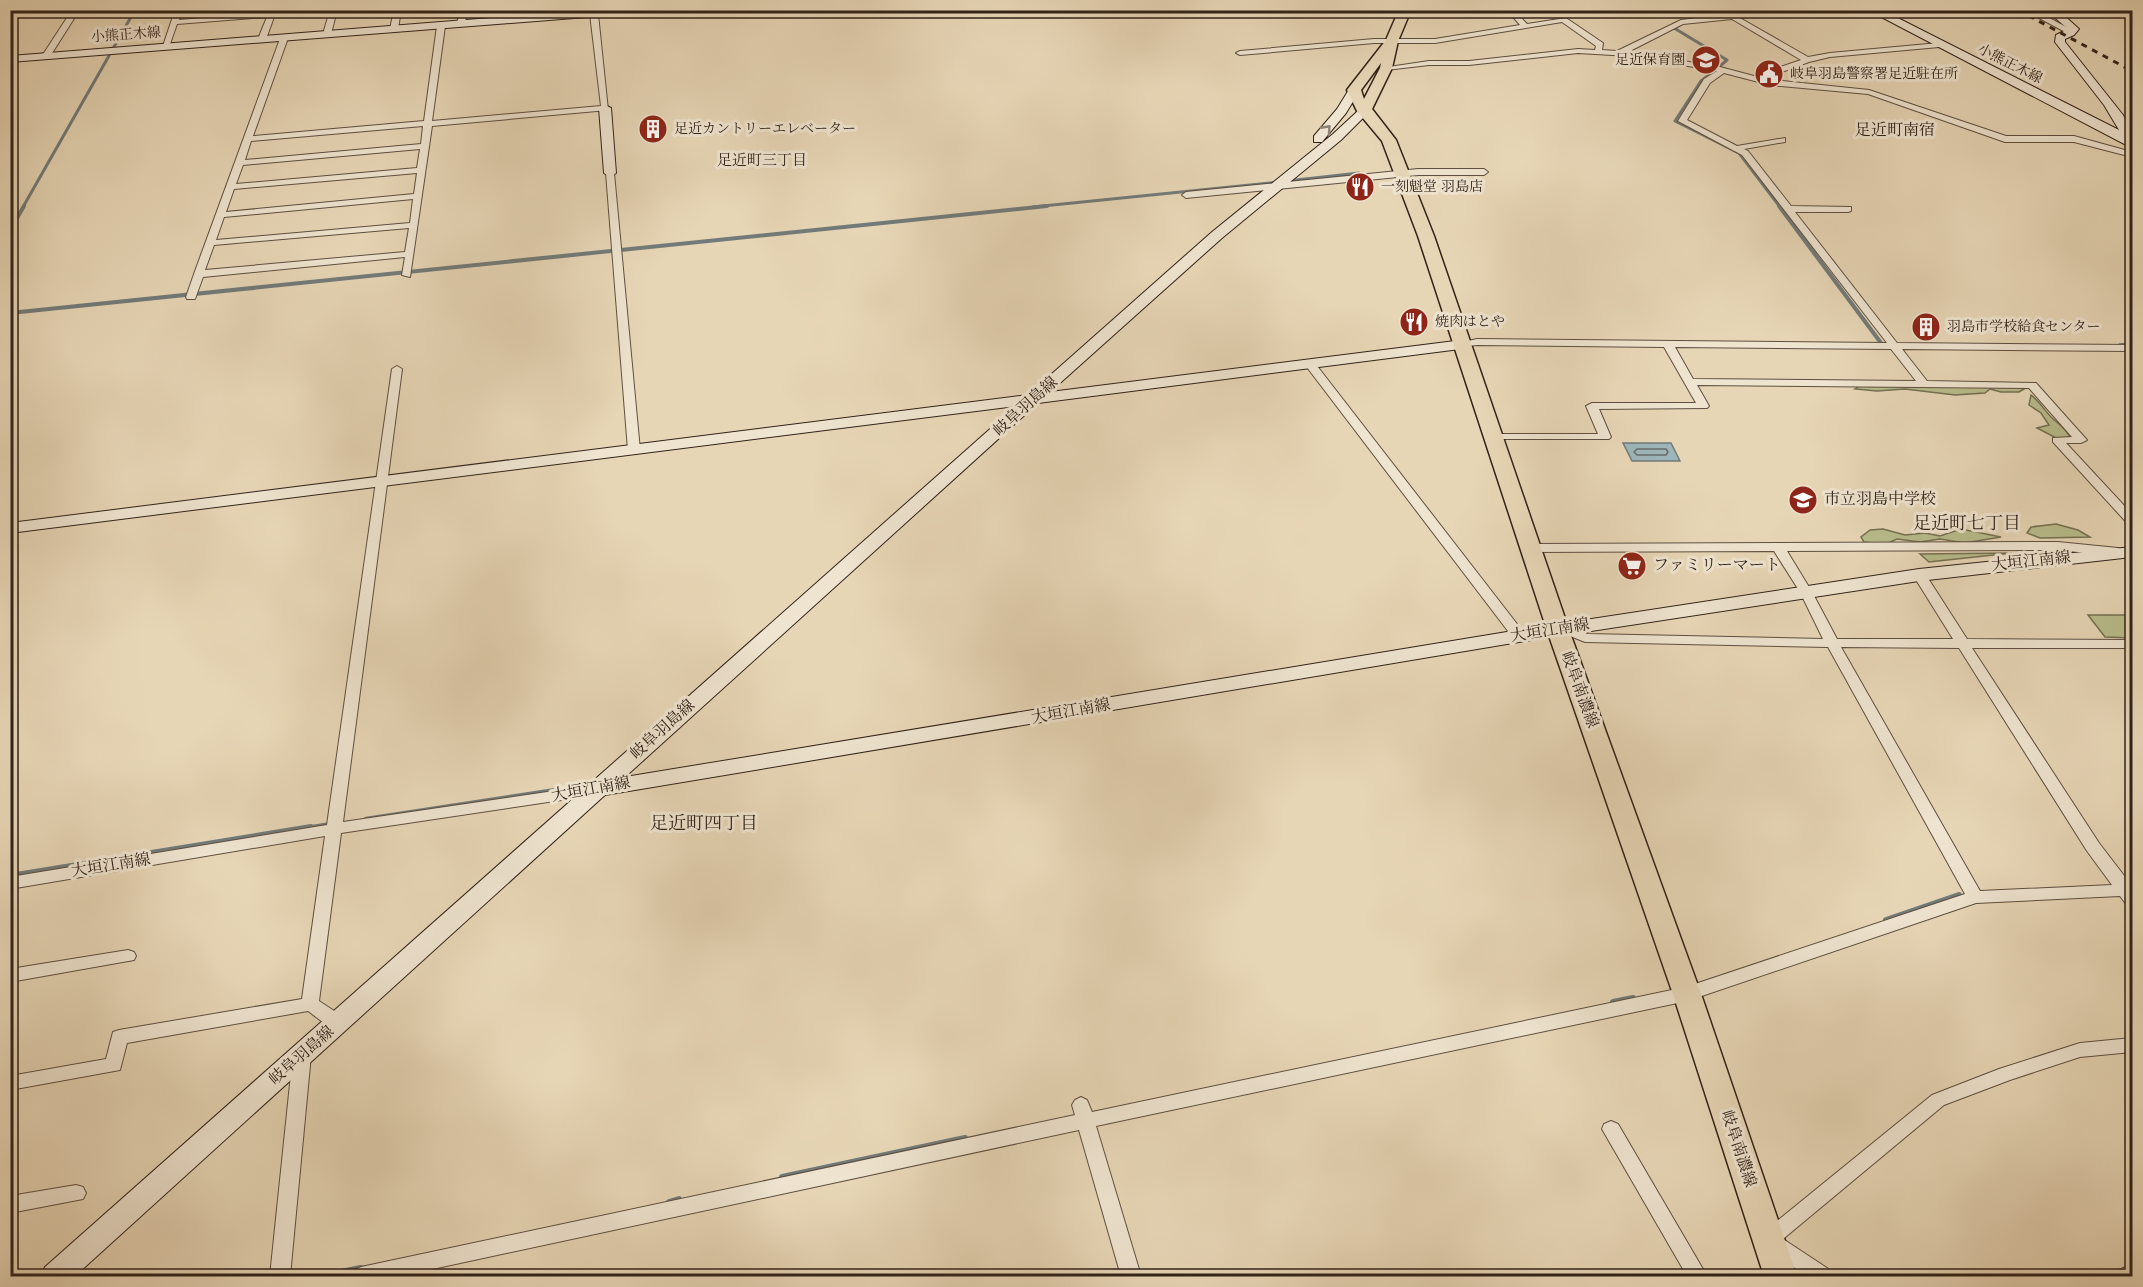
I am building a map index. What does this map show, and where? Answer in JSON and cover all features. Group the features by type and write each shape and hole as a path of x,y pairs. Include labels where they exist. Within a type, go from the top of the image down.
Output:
{"main road":[{"name":"小熊正木線","path":"10,58 441,26 531,15 594,14 638,10"},
{"path":"1359,100 1392,41 1405,10"},
{"name":"小熊正木線","path":"1873,10 2131,142"},
{"path":"2051,10 2072,26 2074,30 2060,37 2060,42 2107,104 2131,142"},
{"path":"1359,100 1386,68 1392,41"},
{"name":"岐阜南濃線","path":"1359,100 1389,140 1426,236 1492,437 1530,548 1562,629 1781,1276"},
{"name":"岐阜羽島線","path":"55,1276 339,1023 595,790 1273,187 1337,137 1359,100"},
{"name":"岐阜羽島線","path":"1273,187 1278,176 1359,100"},
{"path":"605,108 610,173"},
{"path":"10,528 1463,345"},
{"name":"大垣江南線","path":"595,790 963,725 1562,629 1919,575 2128,552"}],"street":[{"path":"46,56 74,13 137,10"},
{"path":"165,47 179,10"},
{"path":"175,22 254,13 271,15 318,10"},
{"path":"327,34 334,10"},
{"path":"394,29 398,10"},
{"path":"461,24 464,10"},
{"path":"1510,10 1525,26"},
{"path":"1722,10 1807,60"},
{"path":"1619,53 1681,22 1806,10"},
{"path":"2027,10 2072,32"},
{"path":"248,139 605,108 594,14"},
{"path":"262,39 271,15"},
{"path":"1240,53 1392,41 1434,40 1563,20 1600,45 1598,51"},
{"path":"407,275 441,26"},
{"path":"191,297 284,38"},
{"path":"1754,79 1807,60 1939,45"},
{"path":"1386,68 1598,51 1619,53 1723,70 1770,83 1869,92 2006,139 2074,139 2133,154"},
{"path":"1723,70 1707,81 1682,121 1745,153 1924,384"},
{"path":"1737,148 1782,140"},
{"path":"239,163 423,146"},
{"path":"230,187 420,170"},
{"path":"1186,195 1401,173 1484,172"},
{"path":"610,173 634,450"},
{"path":"220,215 417,196"},
{"path":"1788,209 1848,209"},
{"path":"210,243 413,225"},
{"path":"199,274 410,254"},
{"path":"1463,345 1477,342 2133,348"},
{"path":"1492,437 1605,437 1592,406 1703,406 1668,344"},
{"path":"1310,364 1519,636"},
{"path":"310,1004 397,369"},
{"path":"1689,382 2032,385 2081,440 2057,440 2133,522"},
{"path":"1530,548 2058,546 2128,552"},
{"path":"1779,548 1806,592 1832,643 1976,897"},
{"path":"1919,575 2093,847 2129,895"},
{"path":"1562,629 1585,638 1832,643 2133,644"},
{"name":"大垣江南線","path":"10,883 334,825 595,790"},
{"path":"361,1276 1085,1116 1687,994 1976,897 2129,895"},
{"path":"10,976 128,956"},
{"path":"10,1083 114,1065 119,1037 310,1004 339,1023"},
{"path":"1823,1276 1768,1240 1938,1100 2005,1074 2080,1050 2133,1045"},
{"path":"280,1276 302,1055"},
{"path":"1085,1116 1131,1276"},
{"path":"1611,1129 1697,1276"},
{"path":"10,1205 76,1193"},
{"path":"2126,1276 2133,1273"}],"green space":[{"path":"2015,385 2024,389 2019,392 2001,392 1990,389 1985,393 1955,395 1905,389 1877,391 1855,389 1859,386"},
{"path":"2031,395 2070,437 2058,439 2037,428 2049,425 2041,413 2029,405"},
{"path":"2056,524 2078,530 2090,537 2040,538 2027,533 2031,527"},
{"path":"1883,529 1905,535 1925,533 1940,536 1961,529 2001,537 1965,543 1940,539 1920,542 1897,539 1886,544 1864,542 1861,537 1870,530"},
{"path":"2012,553 1929,562 1920,554"},
{"path":"2088,615 2132,615 2132,638 2105,637"}],"water":[{"path":"1623,443 1671,443 1680,461 1632,461"}],"waterway":[{"path":"111,11 120,10"},
{"path":"23,207 135,10"},
{"path":"1678,26 1674,28 1727,60 1719,67"},
{"path":"1716,70 1701,81 1675,121 1739,153 1780,207"},
{"path":"1287,181 1359,173"},
{"path":"1033,207 1279,182"},
{"path":"10,230 24,206"},
{"path":"10,313 1047,206"},
{"path":"1779,206 1881,343"},
{"path":"2120,345 2132,345"},
{"path":"366,819 556,790"},
{"path":"301,829 331,824"},
{"path":"10,876 311,827"},
{"path":"1886,920 1959,895"},
{"path":"1613,1002 1633,998"},
{"path":"782,1177 965,1138"},
{"path":"669,1202 679,1199"},
{"path":"320,1276 361,1268"}],"railway":[{"path":"2018,10 2132,71"}],"place":[{"name":"足近保育園","path":"1706,60"},
{"name":"岐阜羽島警察署足近駐在所","path":"1769,74"},
{"name":"足近カントリーエレベーター","path":"653,129"},
{"name":"一刻魁堂 羽島店","path":"1360,187"},
{"name":"焼肉はとや","path":"1414,322"},
{"name":"羽島市学校給食センター","path":"1926,327"},
{"name":"市立羽島中学校","path":"1803,500"},
{"name":"ファミリーマート","path":"1632,566"}],"district":[{"name":"足近町南宿","path":"1895,131"},
{"name":"足近町三丁目","path":"762,161"},
{"name":"足近町七丁目","path":"1967,524"},
{"name":"足近町四丁目","path":"704,824"}]}
